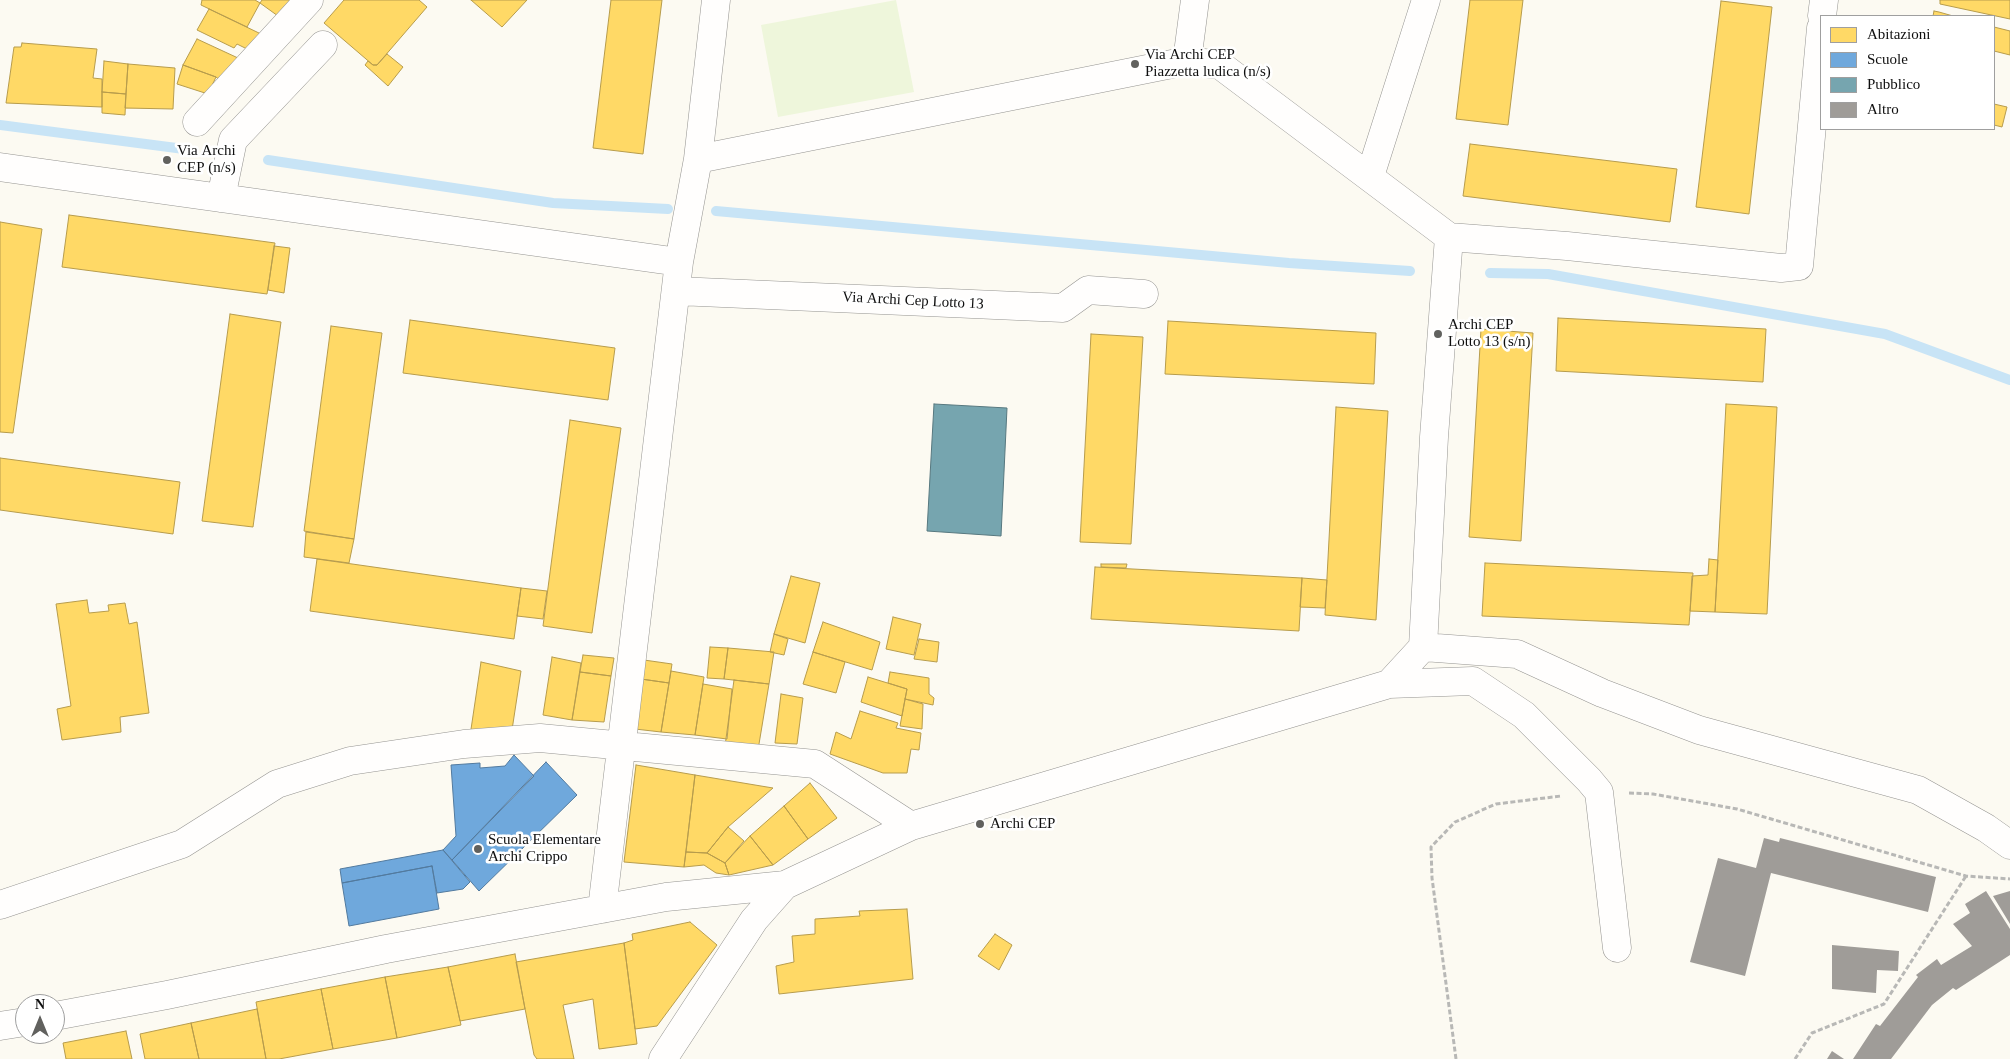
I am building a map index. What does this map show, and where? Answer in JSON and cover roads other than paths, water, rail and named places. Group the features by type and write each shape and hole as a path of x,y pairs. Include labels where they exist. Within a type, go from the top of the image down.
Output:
{"street":[{"path":"197,122 309,0"},
{"path":"602,909 679,262 698,159 716,0"},
{"path":"1187,61 1195,0"},
{"path":"1370,176 1426,0"},
{"path":"1822,15 1824,0"},
{"path":"698,159 1187,61 1220,65 1449,237 1567,246 1780,268 1799,266 1820,39"},
{"path":"222,198 234,140 323,45"},
{"path":"0,167 679,262"},
{"path":"1389,684 1423,647 1434,437 1449,237"},
{"name":"Via Archi Cep Lotto 13","path":"677,291 1063,308 1088,290 1144,294"},
{"path":"1423,647 1517,654 1602,693 1699,730 1918,790 1986,828 2010,845"},
{"path":"65,1014 167,995 386,949 666,897 785,885 912,826 1389,684 1473,682 1524,715 1599,792 1617,948"},
{"path":"0,905 182,844 276,784 350,761 464,744 540,738 622,744 815,764 912,826"},
{"path":"663,1059 754,920 785,885"},
{"path":"743,889 754,920"},
{"path":"0,1026 15,1024"}],"waterway":[{"path":"0,125 184,149"},
{"path":"268,160 553,203 668,209"},
{"path":"716,211 1289,263 1410,271"},
{"path":"1490,273 1548,274 1885,334 2010,380"}],"place":[{"name":"Via Archi CEP Piazzetta ludica (n/s)","path":"1135,64"},
{"name":"Via Archi CEP (n/s)","path":"167,160"},
{"name":"Archi CEP Lotto 13 (s/n)","path":"1438,334"},
{"name":"Archi CEP","path":"980,824"},
{"name":"Scuola Elementare Archi Crippo","path":"478,849"}]}
